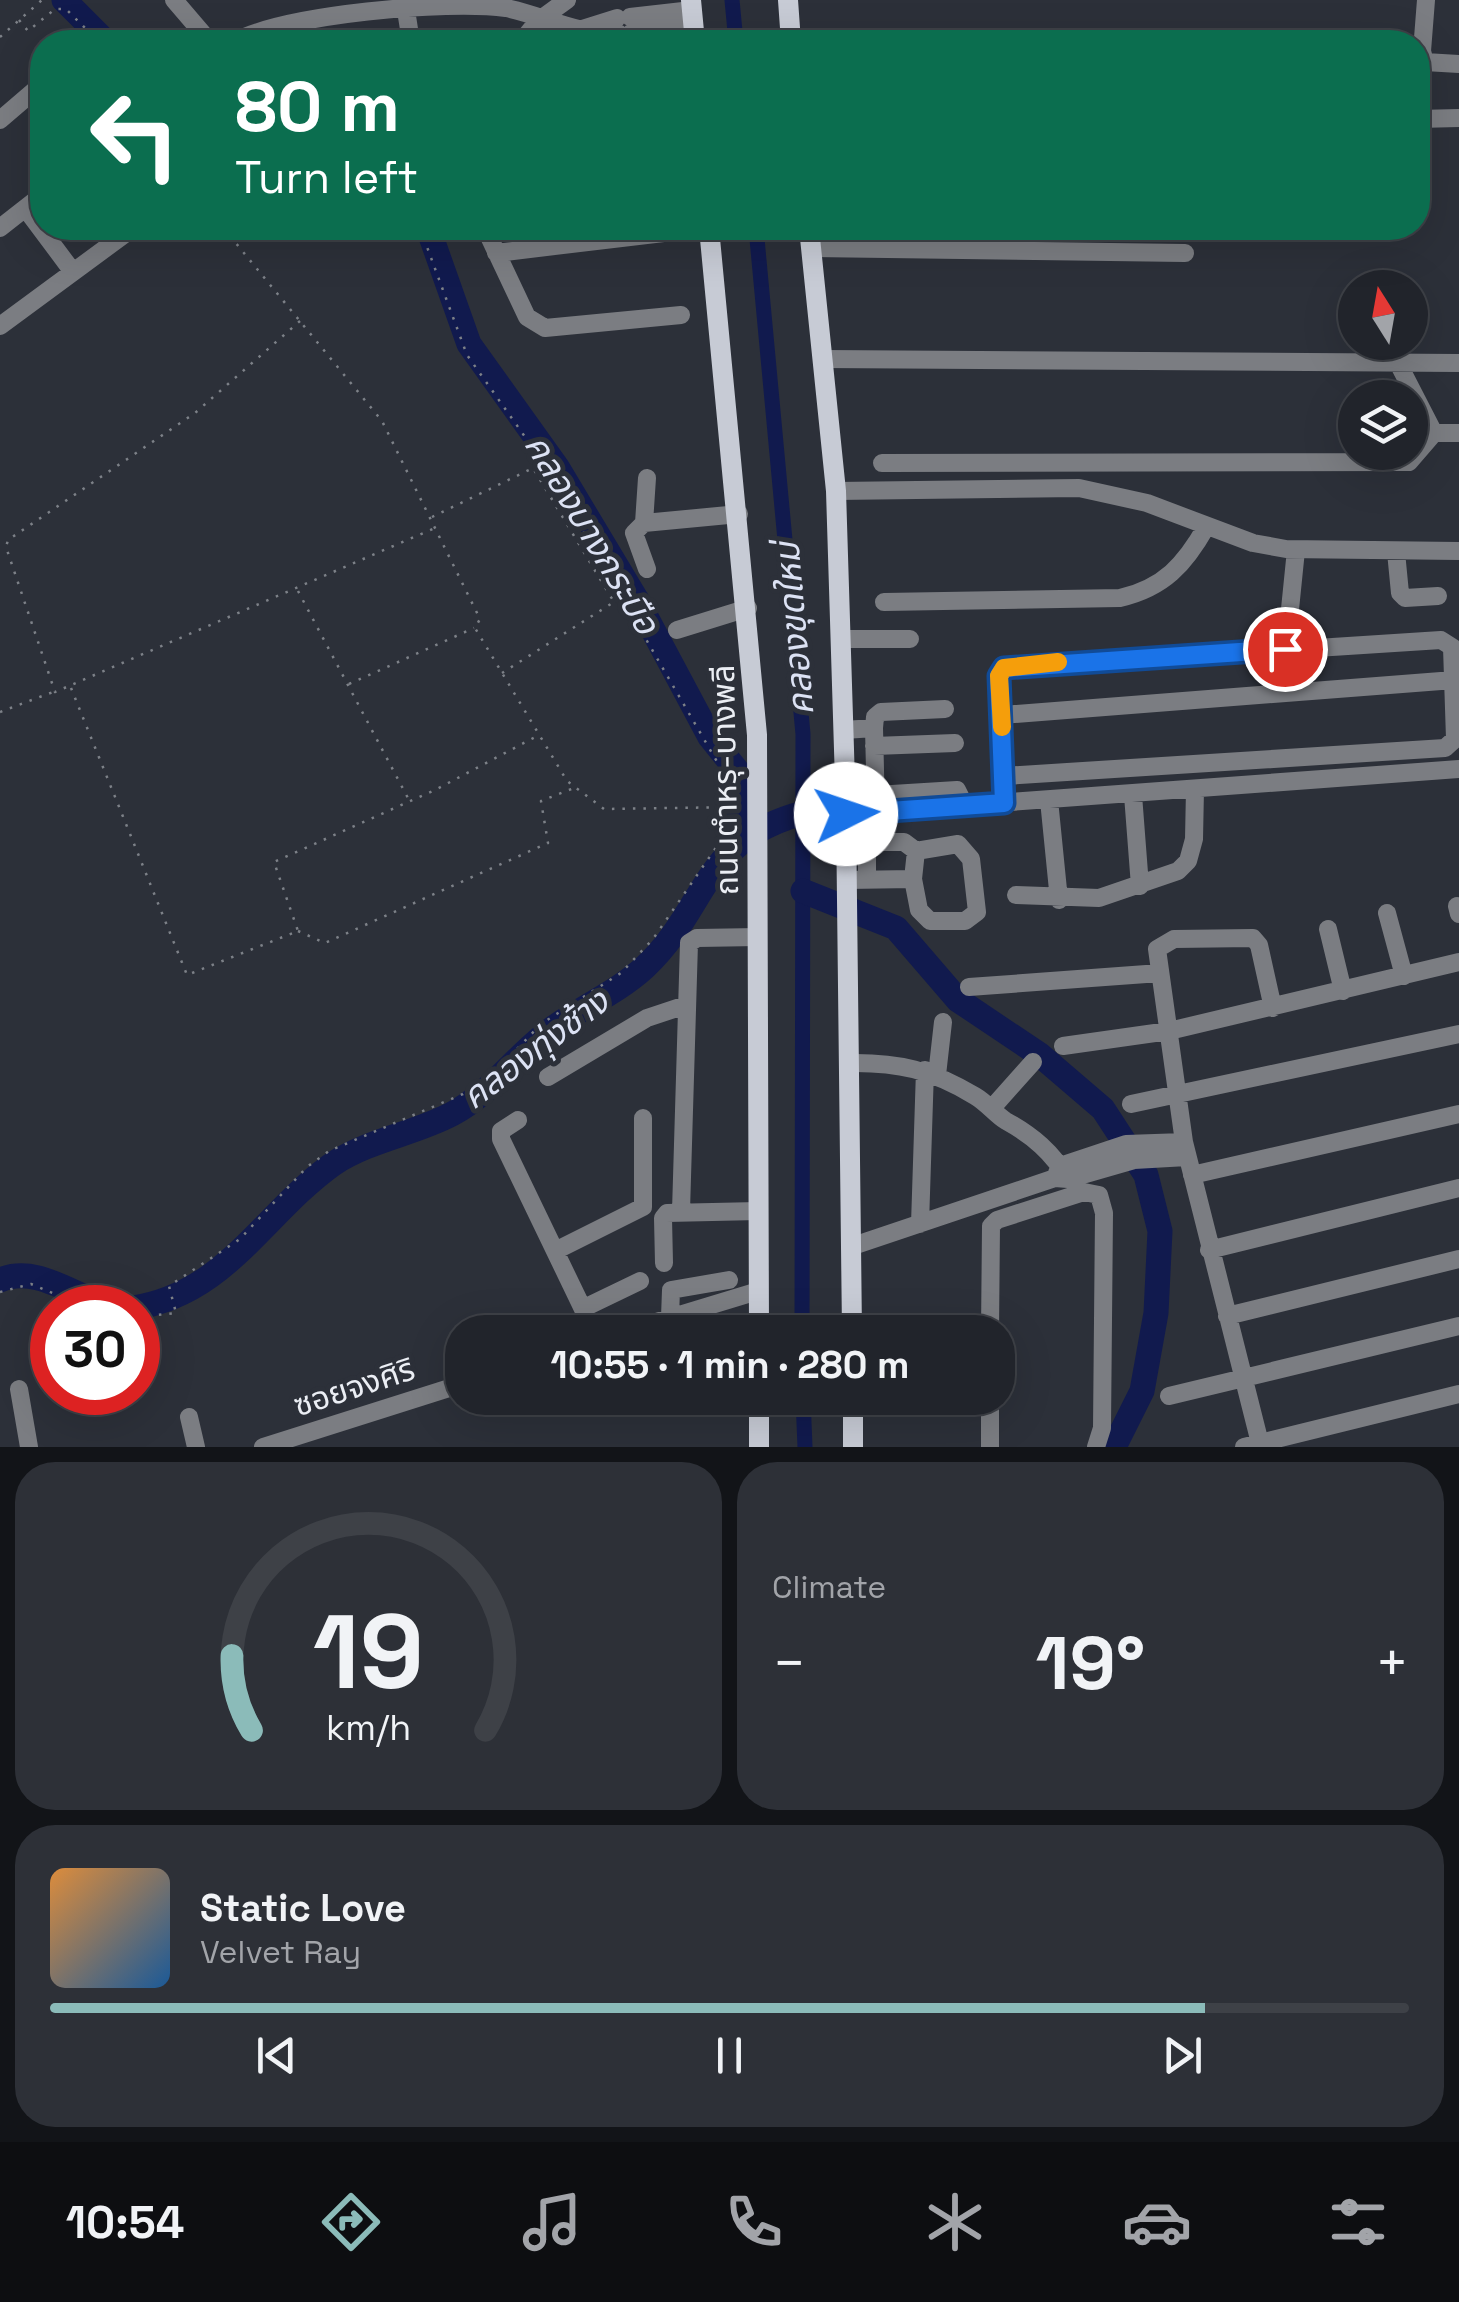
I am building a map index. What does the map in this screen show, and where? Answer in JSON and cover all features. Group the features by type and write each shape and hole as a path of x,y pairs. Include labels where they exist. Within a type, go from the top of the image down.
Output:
{"main road":[{"path":"788,0 790,30"},
{"name":"ถนนตำหรุ-บางพลี","path":"710,240 748,608 757,778 759,1315"},
{"path":"811,240 836,491 846,814 854,880 847,961 852,1315"},
{"path":"759,1415 760,1447"},
{"path":"852,1415 853,1447"}],"street":[{"path":"174,0 200,30"},
{"path":"531,30 538,20 568,0"},
{"path":"1424,30 1426,0"},
{"path":"266,30 285,23 460,5 507,8 538,20 582,29 693,19"},
{"path":"406,10 409,30"},
{"path":"1430,63 1459,64"},
{"path":"0,120 30,94"},
{"path":"1430,119 1459,118"},
{"path":"1,226 30,205"},
{"path":"26,208 30,213"},
{"path":"50,240 73,272"},
{"path":"0,326 117,240"},
{"path":"490,240 535,324 555,327 681,315"},
{"path":"496,253 605,240"},
{"path":"861,240 1186,253"},
{"path":"822,359 1399,366 1459,363"},
{"path":"1399,366 1434,433"},
{"path":"882,462 1409,462 1434,433 1459,433"},
{"path":"644,523 647,478"},
{"path":"836,491 1079,488 1147,502 1253,543 1296,550 1459,551"},
{"path":"647,569 634,533 644,523 739,514"},
{"path":"884,602 1120,598 1163,582 1188,558 1206,526"},
{"path":"1289,619 1296,550"},
{"path":"1396,552 1400,593 1405,598 1438,596"},
{"path":"677,630 748,608"},
{"path":"840,639 910,639"},
{"path":"1004,776 1445,748 1455,739 1452,647 1441,640 1013,664 999,676 1004,803"},
{"path":"1002,715 1454,680"},
{"path":"876,804 875,717 882,712 945,709"},
{"path":"844,730 874,737 955,743"},
{"path":"846,814 876,804 965,806 1459,769"},
{"path":"1016,896 1099,898 1178,871 1188,861 1195,789"},
{"path":"1133,794 1140,886"},
{"path":"1049,800 1059,900"},
{"path":"912,878 854,880 872,842 904,842 916,851 958,844 966,850 975,877 977,912 964,921 930,921 919,910 912,878 916,851"},
{"path":"1388,913 1404,976"},
{"path":"1328,929 1343,991"},
{"path":"681,1212 687,952 693,939 758,937"},
{"path":"1274,1008 1259,945 1253,938 1165,941 1156,956 1178,1096 1179,1155 1209,1250 1242,1377 1255,1446 1459,1394"},
{"path":"1063,1046 1169,1031 1459,962"},
{"path":"969,987 1160,973"},
{"path":"548,1076 647,1018 686,1005"},
{"path":"920,1224 931,1072 943,1022"},
{"path":"1131,1104 1459,1034"},
{"path":"992,1108 1034,1062"},
{"path":"848,1064 901,1064 931,1072 992,1108 1004,1120 1026,1128 1061,1174"},
{"path":"850,1246 1130,1152 1179,1155 1459,1114"},
{"path":"557,1250 643,1207 643,1118"},
{"path":"518,1120 501,1131 501,1139 587,1315"},
{"path":"1209,1250 1459,1188"},
{"path":"990,1315 991,1226 996,1220 1072,1196 1099,1195 1104,1212 1102,1428 1096,1447"},
{"path":"664,1263 663,1218 681,1212 758,1211"},
{"path":"1226,1316 1459,1259"},
{"path":"670,1315 671,1290 730,1280"},
{"path":"584,1308 640,1282"},
{"path":"677,1315 758,1291"},
{"path":"1169,1396 1459,1326"},
{"path":"19,1389 29,1447"},
{"name":"ซอยจงศิริ","path":"263,1447 445,1389"},
{"path":"990,1415 990,1447"},
{"path":"189,1417 196,1447"}],"path":[{"path":"0,37 42,0"},
{"path":"19,20 28,31 55,9 66,9 87,30"},
{"path":"233,240 382,421 480,619 475,628 348,684"},
{"path":"160,1315 176,1313 170,1286 240,1239 307,1166 350,1141 463,1094 497,1070 541,1024 621,972 653,939 724,836 722,772 545,465 466,354 424,240"},
{"path":"55,692 6,547 8,540 195,413 300,320"},
{"path":"430,518 532,468 614,602 502,673"},
{"path":"0,712 70,687 436,528"},
{"path":"297,588 410,802"},
{"path":"475,628 575,787 604,809 757,807"},
{"path":"70,687 187,975 298,931 325,943 548,842 540,801 575,787"},
{"path":"298,931 274,862 410,802 539,735"},
{"path":"0,1292 33,1285"}],"waterway":[{"name":"คลองบางกระบือ","path":"64,0 94,30"},
{"name":"คลองขุดใหม่","path":"732,0 735,30"},
{"name":"คลองบางกระบือ","path":"432,240 469,344 557,467 638,602 710,737 739,773 739,843"},
{"name":"คลองขุดใหม่","path":"757,240 803,734 802,1315"},
{"name":"คลองทุ่งช้าง","path":"160,1301 194,1287 219,1269 333,1164 467,1105 542,1036 645,967 666,945 709,878 744,840 803,813"},
{"name":"คลองบางกระบือ","path":"803,891 896,928 958,1000 1040,1055 1103,1109 1146,1175 1160,1231 1156,1313 1142,1391 1114,1447"},
{"name":"คลองทุ่งช้าง","path":"0,1280 30,1276 57,1285"},
{"name":"คลองขุดใหม่","path":"804,1415 805,1447"}],"slow traffic":[{"path":"1002,727 999,676 1004,668 1058,662"}],"route":[{"path":"846,814 1004,803 999,676 1013,664 1285,649"}]}
